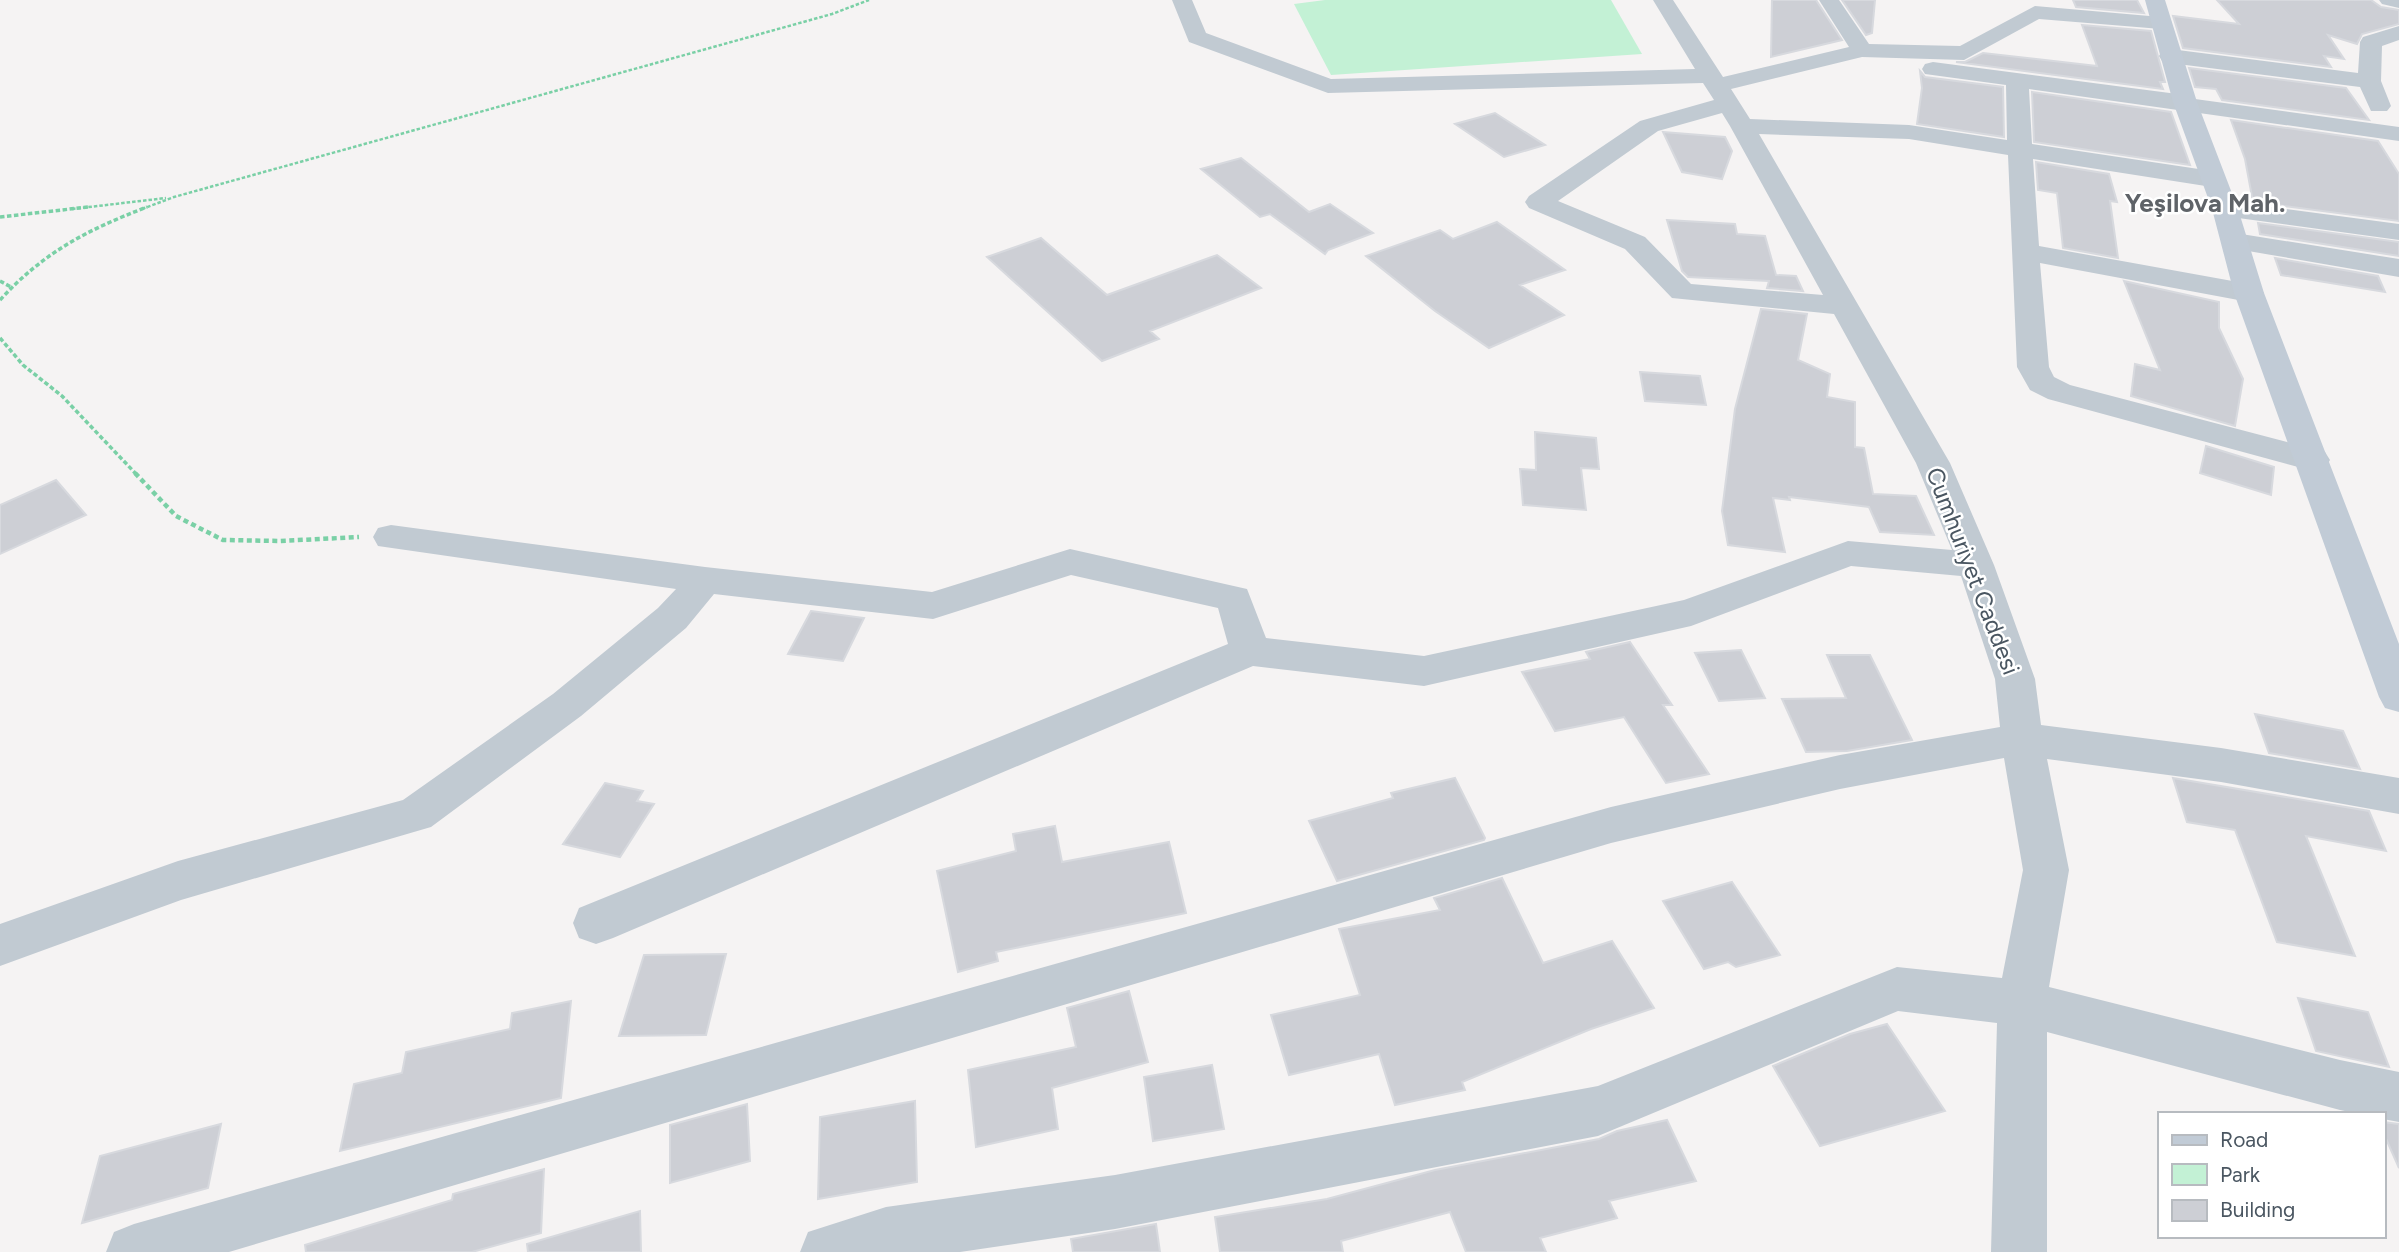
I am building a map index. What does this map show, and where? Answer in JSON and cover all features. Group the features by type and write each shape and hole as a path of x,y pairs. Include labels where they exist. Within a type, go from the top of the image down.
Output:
{"street":[{"path":"1182,0 1197,37 1328,86 1724,98 1909,132 2021,147 2212,179"},
{"name":"Cumhuriyet Caddesi","path":"1663,0 1724,98 1933,463 1976,565 2015,679 2022,739 2046,870 2022,1003 2019,1252"},
{"path":"1829,0 1861,50"},
{"path":"2389,0 2399,2"},
{"path":"1844,306 1682,292 1634,243 1538,202 1649,126 1861,50 1964,53 2035,12 2158,11 2185,104 2225,209 2249,293 2399,698"},
{"path":"2394,133 2369,81 2371,42 2399,33"},
{"path":"2171,55 2369,81"},
{"path":"1933,69 2394,133"},
{"path":"2017,80 2033,368 2041,383 2059,392 2313,460"},
{"path":"2225,209 2399,232"},
{"path":"2235,241 2399,268"},
{"path":"2025,252 2249,293"},
{"path":"391,537 705,580 933,606 1070,562 1234,598 1250,651"},
{"path":"596,923 1250,651 1424,671 1691,612 1848,553 1976,565"},
{"path":"0,945 178,881 416,814 567,705 672,618 705,580"},
{"path":"134,1252 1611,825 1840,772 2022,739 2221,765 2399,796"},
{"path":"828,1252 886,1235 1115,1202 1598,1111 1897,989 2022,1003 2326,1082 2399,1097"}],"path":[{"path":"0,300 42,257 81,232 174,197 832,14 869,0"},
{"path":"0,217 174,197"},
{"path":"0,281 11,287"},
{"path":"0,338 23,365 62,396 176,516 199,528 223,540 391,537"}],"green space":[{"path":"1325,0 1611,0 1642,54 1331,75 1294,4"}],"building":[{"path":"1772,0 1816,0 1842,40 1771,57"},
{"path":"1842,0 1875,0 1872,33 1866,35"},
{"path":"2073,0 2137,0 2144,13 2076,7"},
{"path":"2217,0 2371,0 2381,7 2399,10 2399,24 2362,34 2357,44 2328,35 2344,59 2324,56 2331,67 2183,48 2173,16 2239,24"},
{"path":"2082,25 2151,31 2165,82 2160,82 2163,89 1956,62 1965,62 1983,53 2097,66"},
{"path":"2189,68 2346,88 2369,120 2222,100 2216,89 2195,87"},
{"path":"1920,71 1925,77 2003,87 2004,137 1917,124 1922,88"},
{"path":"2032,92 2171,112 2190,165 2034,142"},
{"path":"1495,113 1545,145 1504,157 1455,124"},
{"path":"2231,120 2378,141 2399,174 2399,221 2253,202 2245,159"},
{"path":"1663,132 1725,137 1732,151 1722,179 1682,172"},
{"path":"1241,158 1309,212 1330,204 1373,233 1328,250 1325,254 1270,214 1260,217 1201,169"},
{"path":"2036,162 2109,174 2117,202 2110,201 2118,258 2063,248 2057,193 2038,190"},
{"path":"1667,220 1735,224 1737,234 1765,236 1776,275 1796,276 1803,291 1767,288 1769,281 1688,277 1682,271"},
{"path":"1497,222 1565,270 1520,285 1564,315 1489,348 1435,311 1366,256 1440,230 1453,239"},
{"path":"2258,223 2399,242 2399,256 2260,234"},
{"path":"1041,238 1107,295 1217,255 1261,288 1150,331 1159,339 1102,361 987,257"},
{"path":"2275,258 2378,276 2385,292 2281,275"},
{"path":"2124,281 2219,302 2219,328 2243,379 2235,426 2131,396 2135,364 2160,370"},
{"path":"1761,309 1807,314 1798,360 1830,374 1827,397 1855,402 1855,447 1864,448 1873,494 1916,496 1934,535 1880,532 1869,507 1789,497 1790,500 1773,498 1785,552 1728,545 1722,511 1735,409"},
{"path":"1640,372 1700,376 1706,405 1645,401"},
{"path":"1535,432 1596,438 1599,469 1581,468 1586,510 1523,505 1520,469 1536,470"},
{"path":"2206,446 2274,467 2271,495 2200,473"},
{"path":"56,480 86,515 0,554 0,505"},
{"path":"811,611 864,618 843,661 788,654"},
{"path":"1630,642 1672,705 1663,705 1709,774 1666,783 1624,717 1555,731 1522,672 1590,659 1586,652"},
{"path":"1741,650 1765,698 1719,701 1695,653"},
{"path":"1827,655 1870,655 1912,740 1847,751 1806,752 1782,699 1846,698"},
{"path":"2255,714 2343,731 2360,769 2269,753"},
{"path":"1455,778 1484,840 1337,881 1309,821 1393,798 1391,793"},
{"path":"2173,778 2369,811 2386,851 2306,836 2355,956 2277,942 2235,830 2187,822"},
{"path":"605,783 643,791 637,801 654,804 620,857 563,844"},
{"path":"1055,826 1062,862 1169,842 1186,913 996,952 998,961 958,972 937,871 1016,851 1013,834"},
{"path":"1502,878 1543,963 1612,941 1654,1008 1591,1029 1462,1082 1465,1090 1395,1105 1379,1054 1289,1075 1271,1015 1360,995 1339,929 1440,910 1434,898"},
{"path":"1732,882 1780,955 1736,967 1728,962 1704,969 1663,901"},
{"path":"726,954 706,1035 619,1036 644,955"},
{"path":"1129,991 1148,1062 1052,1088 1058,1129 976,1147 968,1070 1076,1047 1067,1008"},
{"path":"2298,998 2368,1012 2389,1067 2316,1051"},
{"path":"571,1001 561,1098 340,1151 354,1084 402,1073 406,1052 510,1029 512,1013"},
{"path":"1887,1024 1945,1111 1820,1146 1773,1066 1850,1034"},
{"path":"1212,1065 1224,1129 1153,1141 1144,1077"},
{"path":"915,1101 917,1182 818,1199 820,1117"},
{"path":"747,1104 750,1161 670,1183 670,1125"},
{"path":"1667,1120 1696,1181 1609,1201 1617,1218 1540,1238 1546,1252 1466,1252 1450,1212 1341,1241 1343,1252 1220,1252 1215,1217 1327,1199 1435,1170 1599,1139 1617,1131"},
{"path":"2385,1122 2399,1124 2399,1168 2385,1136"},
{"path":"221,1124 208,1188 82,1223 100,1156"},
{"path":"544,1169 541,1233 472,1252 306,1252 305,1245 452,1200 453,1194"},
{"path":"640,1211 641,1252 528,1252 527,1244"},
{"path":"1156,1224 1160,1252 1073,1252 1071,1239"}],"district":[{"name":"Yeşilova Mah.","path":"2205,203"}]}
